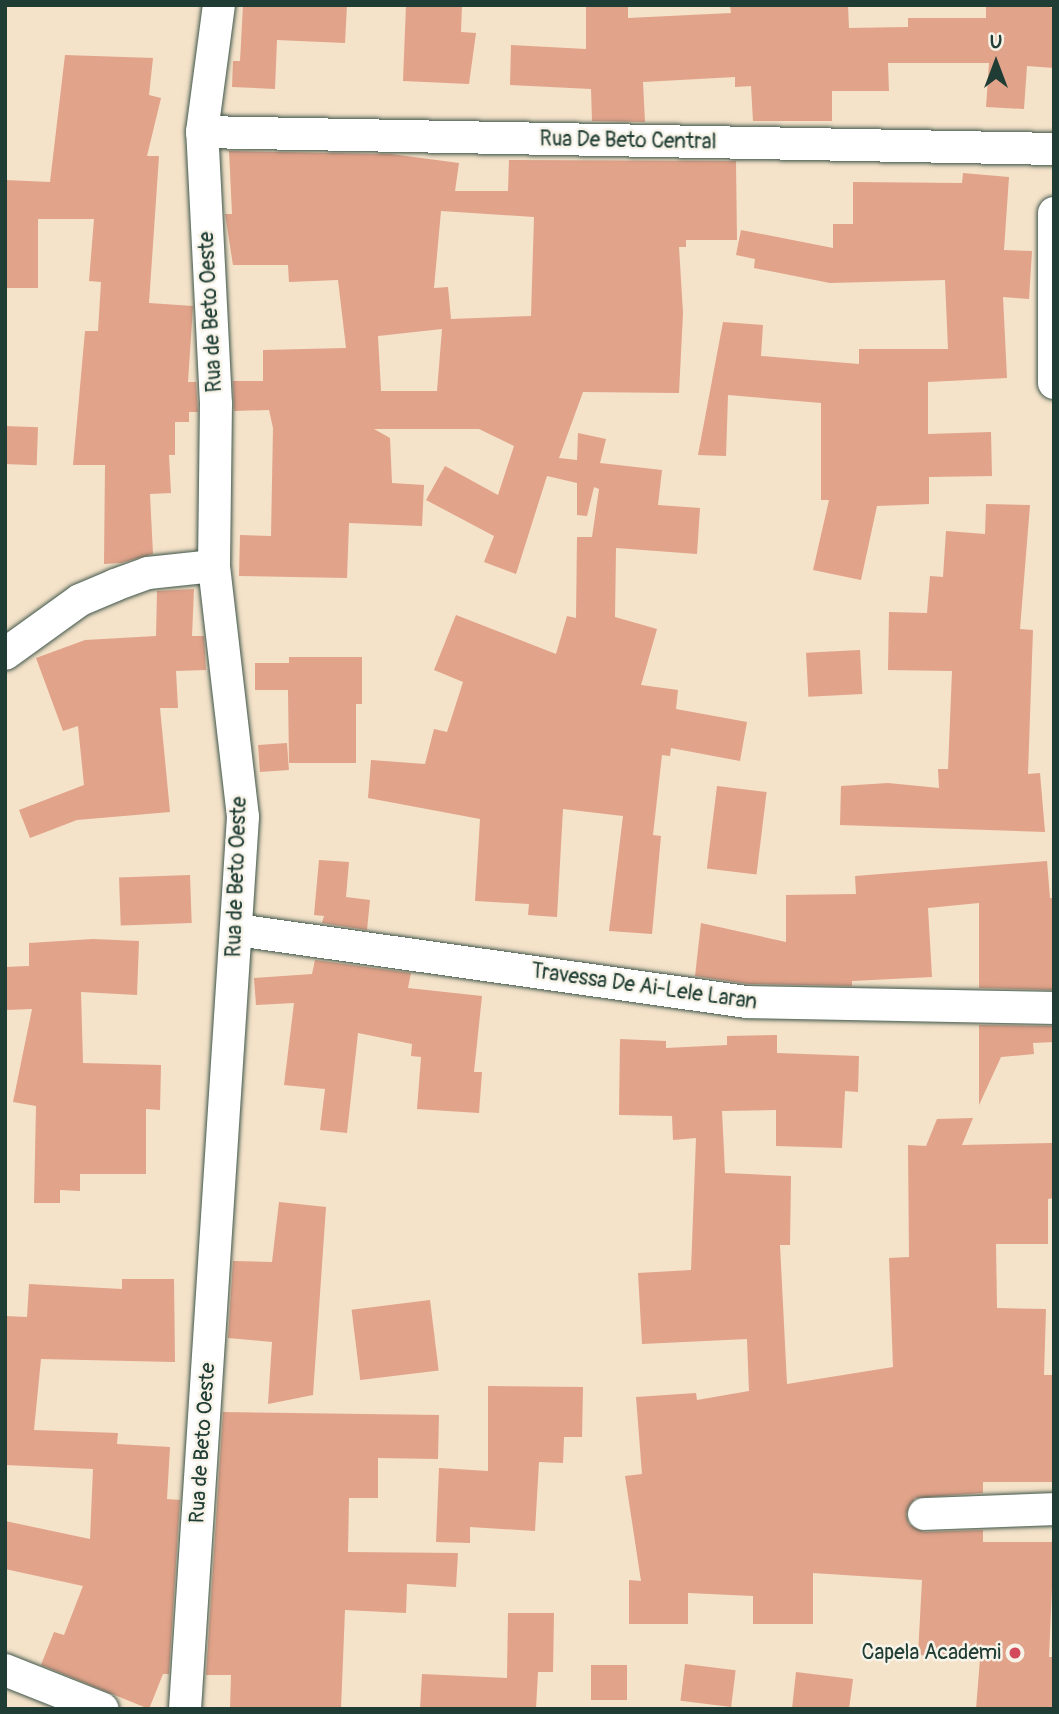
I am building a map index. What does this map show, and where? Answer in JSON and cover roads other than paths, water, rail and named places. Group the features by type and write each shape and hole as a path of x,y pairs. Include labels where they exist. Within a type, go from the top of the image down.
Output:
{"street":[{"name":"Rua de Beto Oeste","path":"185,1709 243,817 214,566 216,404 202,132 219,5"},
{"name":"Rua De Beto Central","path":"202,132 1054,149"},
{"path":"1054,213 1054,383"},
{"path":"5,654 80,600 115,585 148,573 214,566"},
{"name":"Travessa De Ai-Lele Laran","path":"237,930 747,1002 1054,1008"},
{"path":"924,1514 1054,1509"},
{"path":"5,1670 103,1709"}],"place":[{"name":"Capela Academi","path":"1015,1653"}]}
